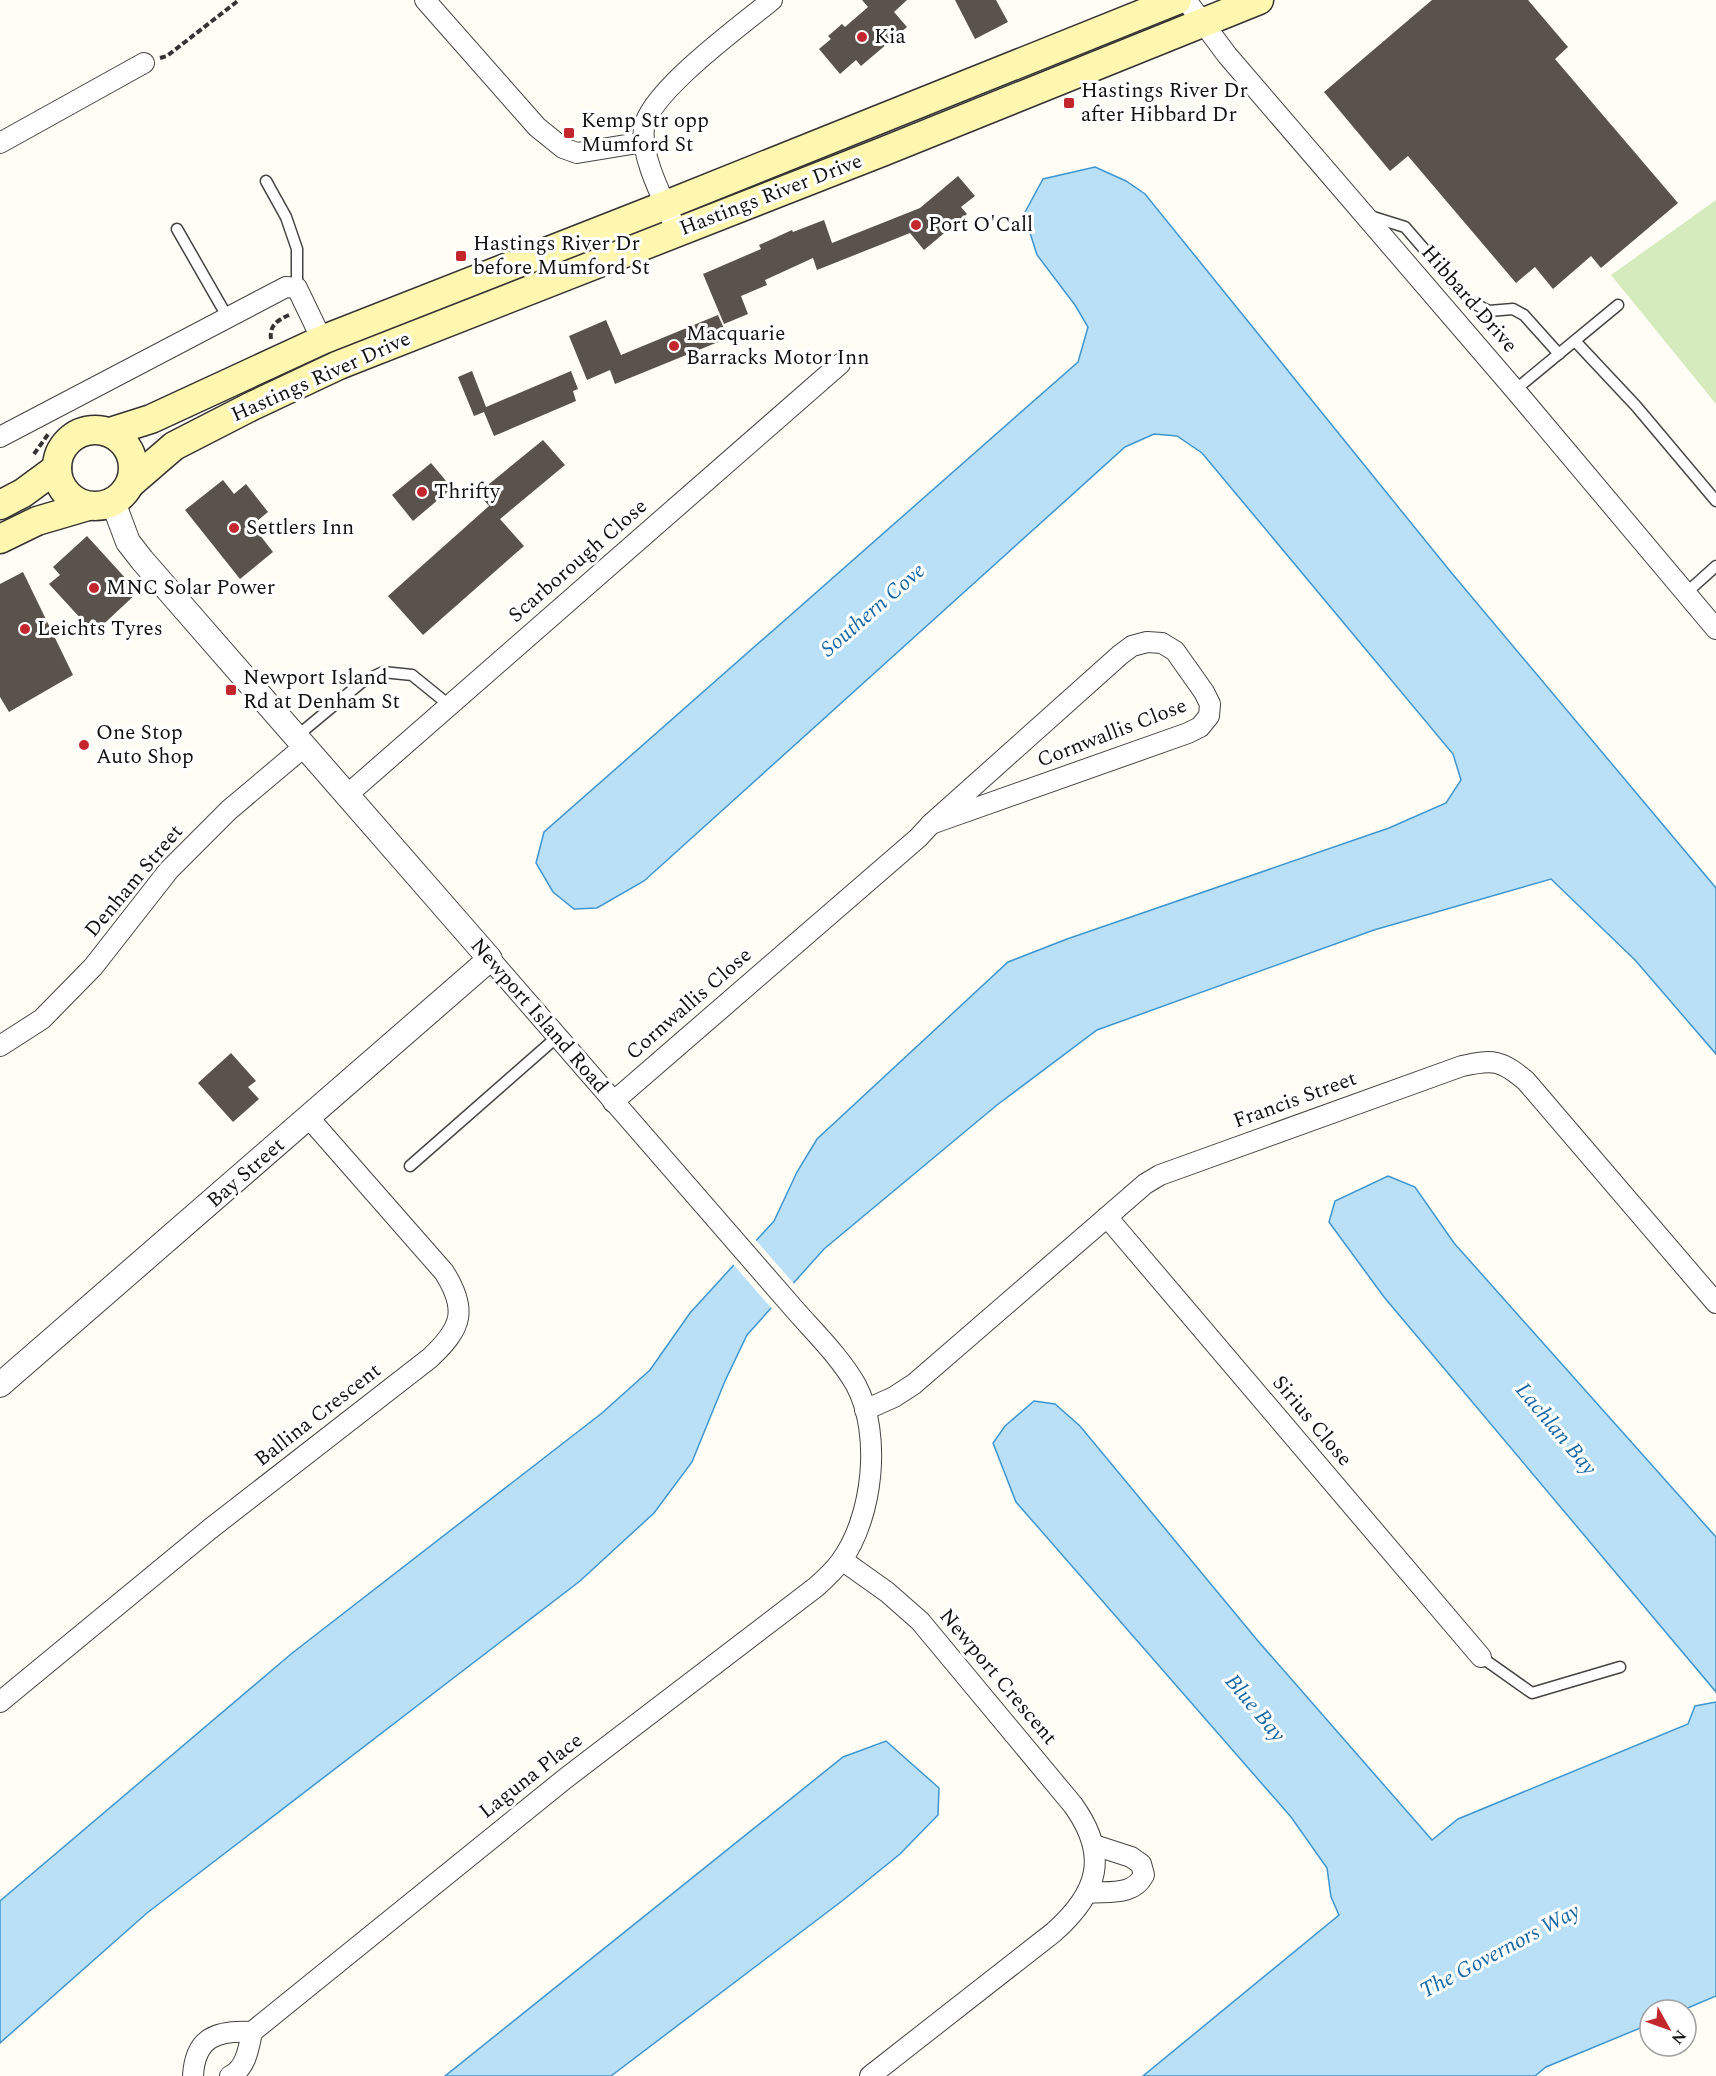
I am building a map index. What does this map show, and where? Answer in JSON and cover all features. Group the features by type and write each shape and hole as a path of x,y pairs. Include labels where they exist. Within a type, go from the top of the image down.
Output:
{"main road":[{"name":"Hastings River Drive","path":"111,432 151,419 322,340 1177,0"},
{"name":"Hastings River Drive","path":"0,539 37,521 110,497 174,446 339,365 882,152 1259,0"},
{"path":"92,429 111,432 121,438 129,448 134,472 110,497 76,501 66,493 59,481 57,468 59,456 65,444 74,435 92,429"},
{"path":"0,505 23,493 57,468"}],"street":[{"path":"425,0 537,127 563,148 578,153 644,142"},
{"path":"678,232 646,155 644,127 648,117 682,75 772,0"},
{"name":"Hibbard Drive","path":"1186,0 1227,55 1515,390 1716,629"},
{"path":"0,143 144,63"},
{"path":"0,437 286,287 297,288"},
{"name":"Hastings River Drive","path":"297,288 322,340"},
{"name":"Scarborough Close","path":"346,795 840,364"},
{"name":"Newport Island Road","path":"110,497 128,542 142,560 789,1303 838,1360 856,1385 865,1410 870,1437 870,1474 866,1505 855,1536 842,1560"},
{"name":"Cornwallis Close","path":"613,1102 918,838 931,824 1132,646 1147,642 1162,643 1175,651 1210,704 1209,716 1200,727 1188,733 931,824"},
{"name":"Denham Street","path":"0,1046 42,1019 93,967 169,870 301,741"},
{"name":"Bay Street","path":"0,1385 490,959"},
{"name":"Francis Street","path":"865,1410 894,1397 914,1384 1145,1184 1176,1168 1462,1066 1485,1061 1508,1066 1526,1081 1716,1303"},
{"name":"Ballina Crescent","path":"0,1702 210,1529 430,1358 451,1335 459,1311 458,1299 444,1272 309,1118"},
{"name":"Sirius Close","path":"1107,1216 1481,1657"},
{"name":"Newport Crescent","path":"842,1560 887,1592 920,1621 1073,1804 1086,1823 1094,1845 1095,1869 1088,1893 1074,1915 870,2076"},
{"name":"Laguna Place","path":"252,2032 566,1778 816,1587 842,1560"},
{"path":"1088,1893 1128,1890 1139,1884 1144,1875 1141,1864 1131,1857 1094,1845"},
{"path":"193,2076 196,2056 205,2041 236,2031 252,2032 244,2062 230,2076"}],"lane":[{"path":"266,181 286,217 297,249 297,288"},
{"path":"1364,215 1406,227 1469,301 1489,311 1513,309 1524,315 1558,354"},
{"path":"177,229 228,318"},
{"path":"1515,390 1618,305"},
{"path":"1575,341 1636,406 1716,501"},
{"path":"1686,592 1716,566"},
{"path":"301,741 362,682 382,672 412,675 449,705"},
{"path":"410,1166 557,1037"},
{"path":"1481,1657 1532,1693 1620,1667"}],"path":[{"path":"144,63 167,56 239,0"},
{"path":"274,345 270,332 271,327 277,321 296,312"}],"green space":[{"path":"1716,200 1716,404 1611,275"}],"water":[{"name":"Southern Cove","path":"1095,167 1126,181 1145,194 1450,571 1716,888 1716,1054 1635,960 1551,879 1374,930 1097,1030 997,1105 824,1249 747,1335 725,1381 692,1462 654,1513 580,1581 147,1913 0,2043 0,1901 291,1654 602,1413 650,1370 690,1313 774,1221 797,1172 817,1139 1008,962 1067,939 1389,828 1446,803 1461,780 1453,754 1202,453 1177,436 1154,434 1125,447 644,881 597,908 574,909 553,892 536,863 544,832 1078,362 1088,327 1075,305 1037,255 1024,214 1043,179"},
{"name":"Lachlan Bay","path":"1388,1176 1415,1187 1454,1243 1716,1537 1716,1692 1384,1297 1329,1222 1335,1201"},
{"path":"1034,1401 1055,1404 1080,1426 1258,1641 1432,1840 1458,1819 1688,1724 1695,1706 1716,1702 1716,1996 1698,2004 1698,1998 1638,1998 1638,2029 1546,2067 1535,2076 1143,2076 1339,1915 1331,1897 1327,1868 1291,1817 1016,1502 993,1443 1005,1426"},
{"path":"886,1741 939,1788 938,1815 900,1854 842,1901 611,2076 445,2076 843,1757"}],"pier":[{"path":"754,1238 795,1285 773,1310 732,1263"}],"building":[{"name":"Kia","path":"862,0 907,0 894,12 907,27 861,66 856,60 840,74 819,49 831,39 828,36 842,24 845,27 868,7"},
{"path":"955,0 996,0 1008,22 975,39"},
{"path":"1432,0 1528,0 1568,47 1555,59 1678,203 1601,268 1591,256 1553,289 1535,267 1516,283 1408,156 1390,171 1324,92"},
{"path":"958,176 975,196 961,207 967,214 924,250 910,233 817,270 813,258 765,280 767,285 741,296 748,314 724,324 703,274 761,249 759,245 792,230 793,232 824,220 832,243 920,208"},
{"path":"718,315 728,338 615,384 610,370 587,380 569,336 606,320 621,355"},
{"path":"472,371 486,407 571,371 578,389 573,391 576,401 494,436 484,412 474,416 458,377"},
{"path":"543,440 565,465 500,519 524,546 423,635 388,596 489,506 478,493"},
{"name":"Thrifty","path":"431,463 452,488 413,521 392,495"},
{"path":"223,480 234,494 246,484 268,512 252,525 273,552 240,579 185,510"},
{"name":"MNC Solar Power","path":"87,536 138,592 94,633 49,584 60,575 53,567"},
{"name":"Leichts Tyres","path":"23,572 73,675 9,712 0,697 0,584"},
{"path":"231,1053 256,1081 248,1087 259,1099 233,1122 198,1083"}],"place":[{"name":"Kia","path":"862,37"},
{"name":"Hastings River Dr after Hibbard Dr","path":"1069,103"},
{"name":"Kemp Str opp Mumford St","path":"569,133"},
{"name":"Port O'Call","path":"916,225"},
{"name":"Hastings River Dr before Mumford St","path":"461,256"},
{"name":"Macquarie Barracks Motor Inn","path":"674,346"},
{"name":"Thrifty","path":"422,492"},
{"name":"Settlers Inn","path":"234,528"},
{"name":"MNC Solar Power","path":"94,588"},
{"name":"Leichts Tyres","path":"25,629"},
{"name":"Newport Island Rd at Denham St","path":"231,690"},
{"name":"One Stop Auto Shop","path":"84,745"}],"water label":[{"name":"Blue Bay","path":"1255,1708"},
{"name":"The Governors Way","path":"1500,1951"}]}
